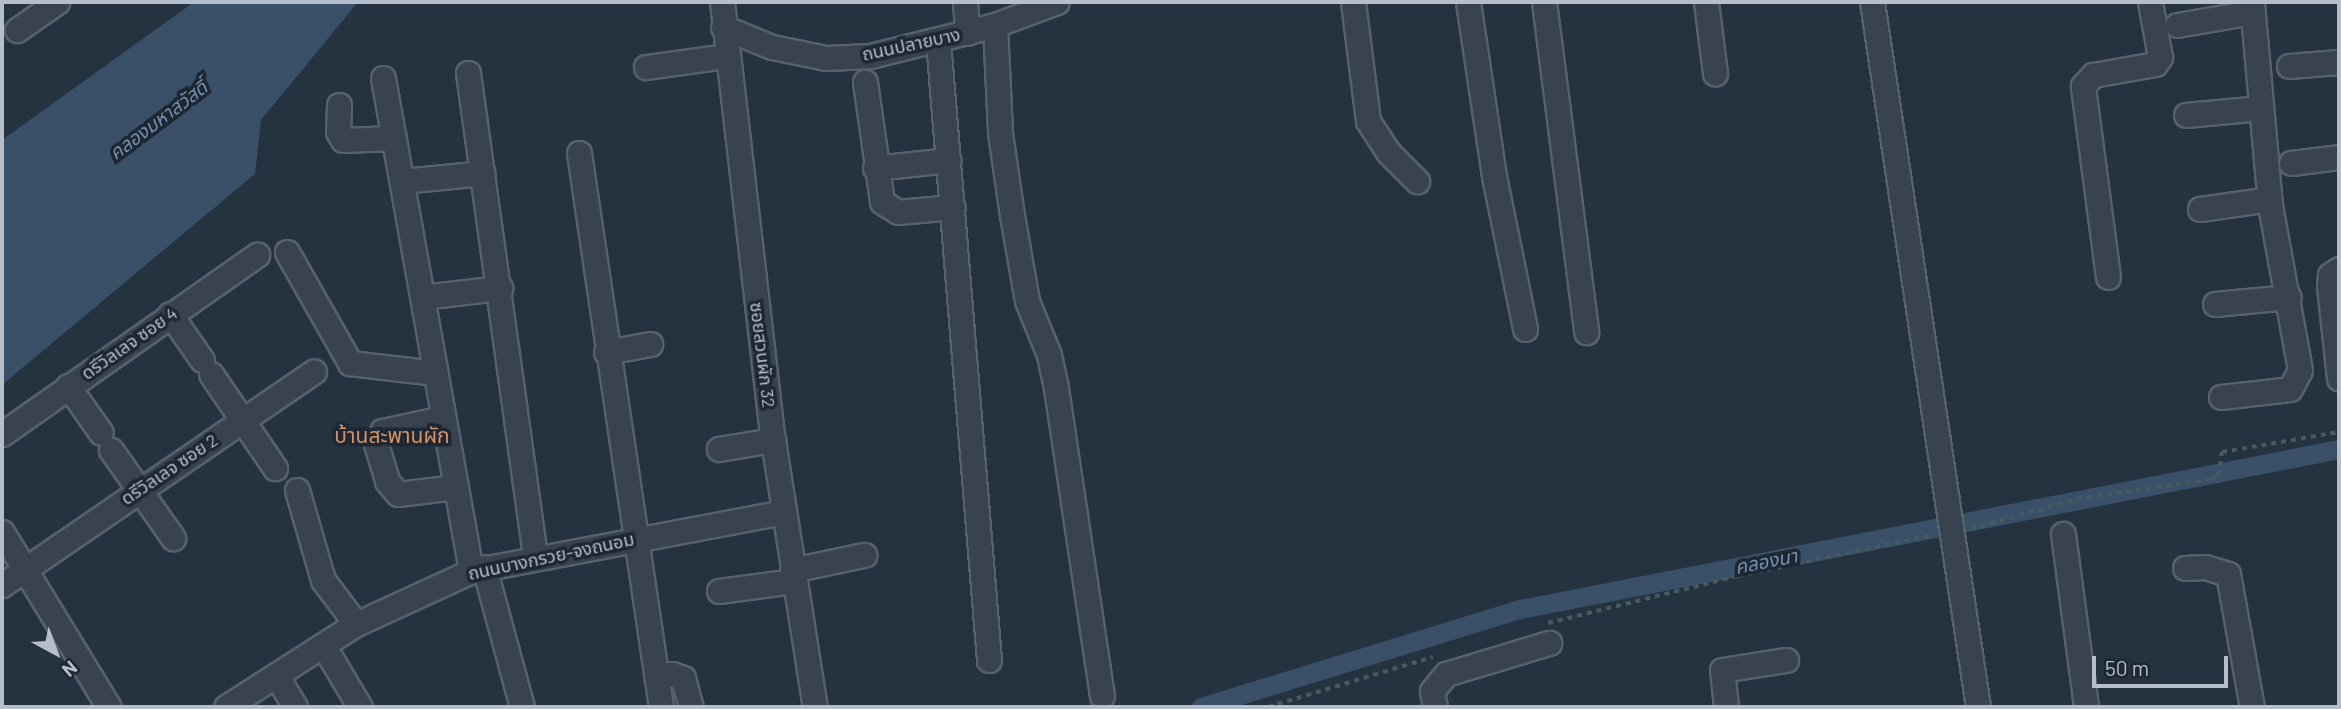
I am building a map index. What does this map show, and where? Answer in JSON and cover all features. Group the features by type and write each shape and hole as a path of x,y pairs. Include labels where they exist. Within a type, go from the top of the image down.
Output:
{"street":[{"path":"17,30 57,2"},
{"name":"ซอยสวนผัก 32","path":"722,2 726,56 773,440 815,707"},
{"path":"965,2 967,33"},
{"name":"ถนนปลายบาง","path":"723,27 772,47 826,58 870,56 995,25 1057,2"},
{"path":"1353,2 1368,121 1389,153 1417,181"},
{"path":"1468,2 1494,176 1525,329"},
{"path":"1544,2 1586,332"},
{"path":"1706,2 1716,74"},
{"path":"1872,2 1979,707"},
{"path":"2108,277 2083,86 2093,75 2155,64 2160,57 2150,2"},
{"path":"2177,25 2253,7 2269,199 2289,297 2300,370 2290,389 2221,397"},
{"path":"995,25 1000,134 1012,215 1027,301 1049,355 1056,387 1102,696"},
{"path":"938,41 989,660"},
{"path":"646,67 726,56"},
{"path":"2289,66 2339,62"},
{"path":"468,73 500,288 535,557"},
{"path":"383,78 456,487 478,569 522,707"},
{"path":"865,82 875,168 882,202 898,212 953,207"},
{"path":"339,105 338,132 343,140 394,138"},
{"path":"2186,115 2261,108"},
{"path":"579,153 632,537 661,707"},
{"path":"2291,163 2339,157"},
{"path":"875,168 949,160"},
{"path":"402,181 483,173"},
{"path":"2200,209 2269,199"},
{"path":"287,252 350,363 435,373"},
{"name":"ดรีวิลเลจ ซอย 4","path":"2,434 257,255"},
{"path":"2339,269 2330,275 2329,286 2339,378"},
{"path":"422,298 500,288"},
{"path":"2215,304 2289,297"},
{"path":"170,314 275,468"},
{"path":"606,352 650,344"},
{"name":"ดรีวิลเลจ ซอย 2","path":"2,585 314,371"},
{"path":"68,386 173,538"},
{"path":"443,418 382,431 376,444 387,481 398,494 456,487"},
{"path":"719,449 773,440"},
{"path":"297,490 323,580 356,624"},
{"name":"ถนนบางกรวย-จงถนอม","path":"226,707 356,624 478,569 632,537 783,512"},
{"path":"2,532 109,707"},
{"path":"2063,534 2086,707"},
{"path":"719,591 793,575 864,555"},
{"path":"2185,568 2205,567 2228,574 2252,707"},
{"path":"1435,707 1432,691 1446,674 1546,634"},
{"path":"323,645 360,707"},
{"path":"1726,707 1722,670 1786,660"},
{"path":"656,676 672,674 683,678 691,707"},
{"path":"276,675 295,707"}],"path":[{"path":"1546,634 1577,612 1903,539 1953,532 2077,499 2218,476 2222,452 2339,432"},
{"path":"1268,707 1411,667 1444,653"}],"water":[{"name":"คลองมหาสวัสดิ์","path":"194,2 358,2 261,120 255,174 2,385 2,140"}],"waterway":[{"name":"คลองนา","path":"1201,707 1520,609 2339,449"}],"district":[{"name":"บ้านสะพานผัก","path":"392,435"}]}
